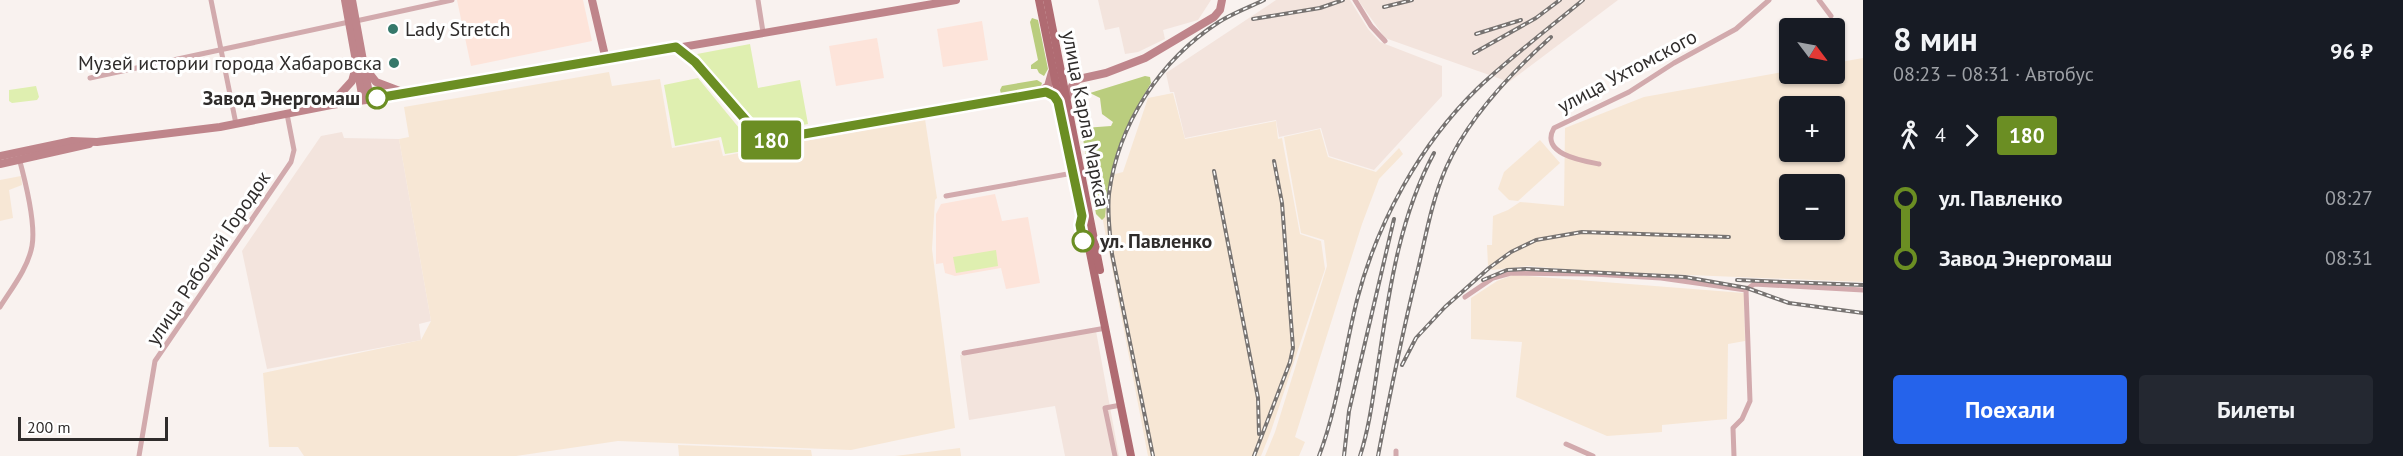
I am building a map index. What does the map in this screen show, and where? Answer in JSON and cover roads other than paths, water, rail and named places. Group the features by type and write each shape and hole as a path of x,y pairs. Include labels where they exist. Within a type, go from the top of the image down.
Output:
{"main road":[{"path":"345,0 352,22 366,99"},
{"path":"352,0 352,22"},
{"path":"592,0 606,60"},
{"path":"0,156 236,124 331,105 408,94 955,0"},
{"path":"1039,0 1052,72 1062,101"},
{"name":"улица Карла Маркса","path":"1047,0 1059,64 1073,173 1133,456"},
{"path":"1062,101 1079,79 1106,73 1157,52 1214,17 1220,10 1222,0"},
{"path":"695,62 694,53 698,43"},
{"path":"676,47 695,62 753,129 762,138 769,140 1037,93 1050,93 1062,101"},
{"path":"1059,64 1066,73 1079,79"},
{"path":"360,65 376,82 408,94"},
{"path":"331,105 342,95 360,65"},
{"path":"1037,93 1048,86 1052,72"},
{"name":"улица Карла Маркса","path":"1062,101 1133,456"},
{"path":"0,164 19,155"}],"street":[{"path":"211,0 236,124"},
{"path":"90,78 452,0"},
{"path":"758,0 763,33"},
{"path":"1355,0 1371,26 1385,41"},
{"name":"улица Ухтомского","path":"1599,164 1573,159 1561,153 1554,145 1551,136 1554,128 1629,92 1674,63 1736,29 1769,0"},
{"path":"1819,0 1832,16"},
{"name":"улица Рабочий Городок","path":"140,456 155,361 291,162 294,150 287,114"},
{"path":"0,307 24,268 33,244 26,186 19,155"},
{"path":"946,196 1073,173"},
{"path":"1465,297 1493,278 1511,273 1661,278 1746,290 1754,284 1863,290"},
{"path":"1734,456 1733,428 1742,419 1750,401 1746,290"},
{"path":"964,353 1106,328"},
{"path":"1115,456 1105,408 1121,405"},
{"path":"1566,444 1593,456"}],"railway":[{"path":"1153,456 1112,254 1108,202 1114,168 1132,119 1145,96 1178,55 1219,22 1264,0"},
{"path":"1253,19 1320,8 1343,0"},
{"path":"1384,7 1412,0"},
{"path":"1474,53 1536,18 1560,0"},
{"path":"1319,456 1331,418 1357,300 1366,271 1376,242 1403,186 1437,134 1478,88 1583,0"},
{"path":"1476,34 1521,20"},
{"path":"1378,456 1427,231 1446,168 1455,149 1478,114 1521,66 1551,37"},
{"path":"1360,456 1370,417 1398,250 1413,200 1434,153"},
{"path":"1254,456 1290,362 1293,348 1282,203 1274,161"},
{"path":"1214,171 1258,398 1259,434"},
{"path":"1344,456 1349,411 1394,219"},
{"path":"1402,365 1416,338 1445,307 1489,268 1511,252 1536,240 1582,232 1729,237"},
{"path":"1483,280 1507,270 1526,269 1685,277 1747,288 1789,303 1863,313"},
{"path":"1737,280 1863,285"}],"place":[{"name":"Lady Stretch","path":"393,29"},
{"name":"Музей истории города Хабаровска","path":"394,63"},
{"name":"Завод Энергомаш","path":"377,98"},
{"name":"ул. Павленко","path":"1083,241"}]}
